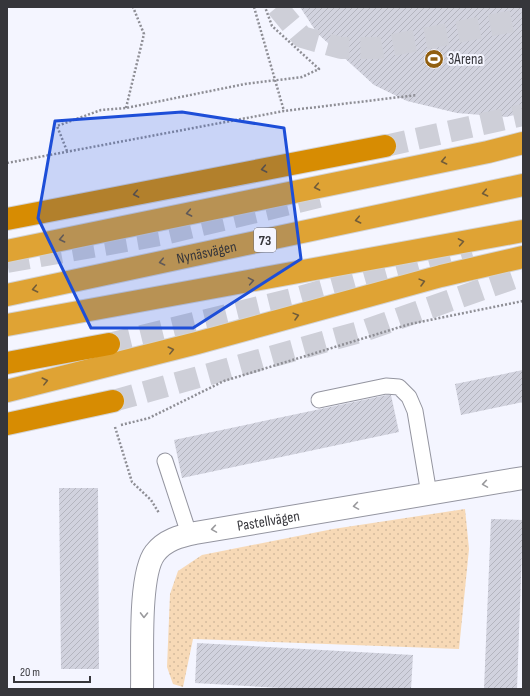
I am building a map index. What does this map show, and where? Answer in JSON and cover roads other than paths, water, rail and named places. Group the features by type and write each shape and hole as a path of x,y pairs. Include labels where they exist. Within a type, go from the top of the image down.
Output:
{"highway":[{"path":"7,251 488,152 523,142"},
{"path":"7,219 384,146"},
{"name":"Nynäsvägen","path":"7,295 523,185"},
{"path":"7,325 523,231"},
{"path":"7,391 197,343 441,276 523,257"},
{"path":"7,363 109,344"},
{"path":"7,424 113,401"}],"street":[{"name":"Pastellvägen","path":"180,536 523,478"},
{"path":"142,689 144,600 148,567 155,553 180,536"}],"lane":[{"path":"319,400 386,386 399,387 409,397 415,411 428,494"},
{"path":"165,461 180,536"}],"tunnel":[{"path":"277,7 302,37 341,48 378,48 523,19"},
{"path":"385,146 523,115"},
{"path":"7,262 160,235 323,196"},
{"path":"109,344 296,298 471,249"},
{"path":"113,401 363,331 523,275"}],"place":[{"name":"3Arena","path":"434,59"}]}
